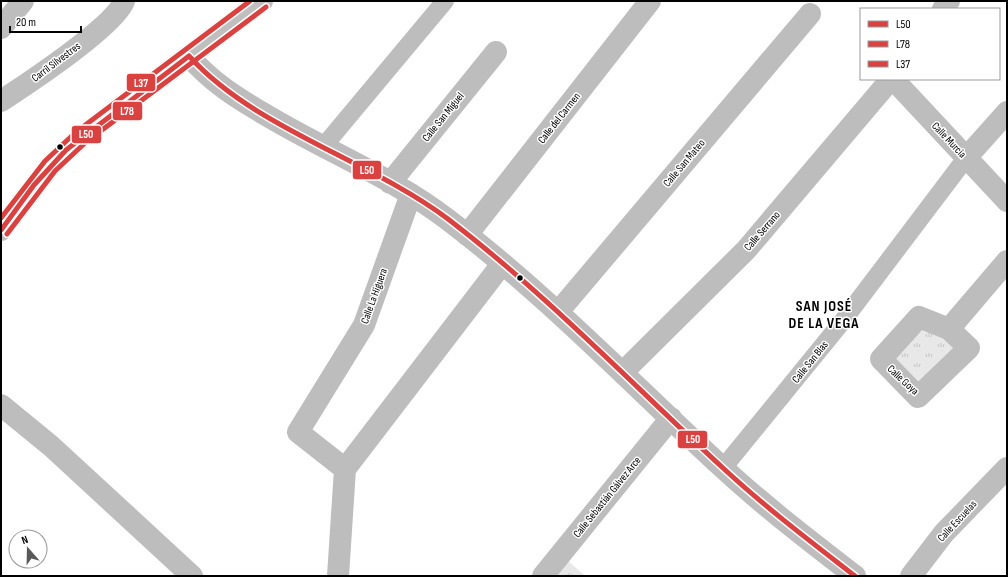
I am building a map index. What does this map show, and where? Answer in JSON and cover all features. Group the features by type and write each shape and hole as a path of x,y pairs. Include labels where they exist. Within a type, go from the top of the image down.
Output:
{"main road":[{"path":"1,230 34,185 66,150 262,1"}],"street":[{"path":"1,28 23,1"},
{"name":"Carril Silvestres","path":"1,102 69,54 121,9 124,1"},
{"path":"323,147 445,1"},
{"name":"Calle del Carmen","path":"467,235 650,1"},
{"name":"Calle San Mateo","path":"558,312 810,14"},
{"name":"Calle San Miguel","path":"390,182 496,52"},
{"path":"189,56 209,78 220,86 323,147 411,194 467,235 558,312 723,468 759,500 854,576"},
{"name":"Calle Serrano","path":"623,372 746,250 891,80"},
{"name":"Calle Murcia","path":"893,80 1007,201"},
{"path":"966,158 1007,112"},
{"name":"Calle San Blas","path":"723,468 842,322 966,158"},
{"name":"Calle La Higuera","path":"345,469 298,432 364,325 411,194"},
{"path":"949,329 1007,261"},
{"path":"338,576 345,469 502,264"},
{"path":"1,405 51,446 192,576"},
{"name":"Calle Sebastián Gálvez Arce","path":"542,576 671,418"},
{"name":"Calle Escuelas","path":"911,576 944,533 1007,468"}],"green space":[{"path":"931,322 960,348 918,389 894,366 895,356"},
{"path":"565,558 585,576 552,576"}],"transit line":[{"name":"L37","path":"1,218 45,161 76,132 250,1"},
{"name":"L78","path":"7,234 55,171 86,142 266,7"},
{"name":"L50","path":"189,56 216,82 246,104 279,124 383,178 417,198 448,219 520,278 739,482 788,524 855,576"},
{"name":"L50","path":"1,230 34,185 66,150 189,56"}],"district":[{"name":"SAN JOSÉ DE LA VEGA","path":"824,314"}]}
